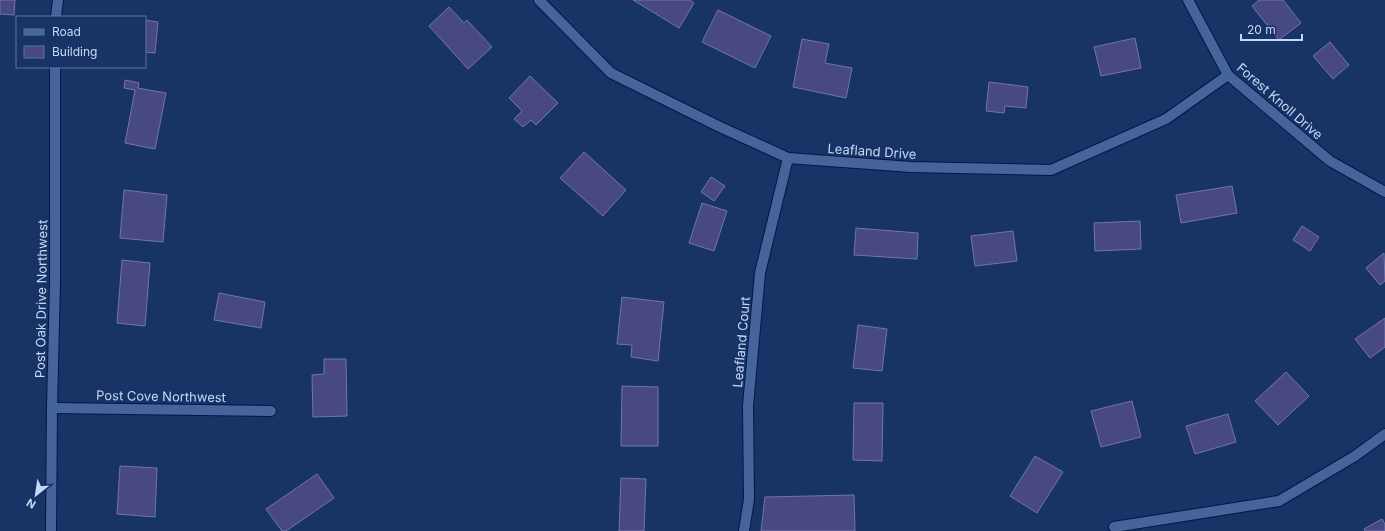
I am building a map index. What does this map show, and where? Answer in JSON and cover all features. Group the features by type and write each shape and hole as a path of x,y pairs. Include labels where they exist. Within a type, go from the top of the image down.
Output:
{"street":[{"path":"56,16 58,0"},
{"name":"Leafland Drive","path":"539,0 611,72 718,126 788,158 910,167 1051,170 1166,119 1228,75"},
{"name":"Forest Knoll Drive","path":"1188,0 1228,75 1330,161 1385,192"},
{"name":"Post Oak Drive Northwest","path":"51,531 55,282 54,68"},
{"name":"Leafland Court","path":"744,531 749,499 748,406 760,273 788,158"},
{"name":"Post Cove Northwest","path":"52,408 271,411"},
{"path":"1114,527 1280,501 1355,456 1385,434"}],"building":[{"path":"0,0 15,0 14,15 0,14"},
{"path":"633,0 690,0 694,3 679,28"},
{"path":"1259,0 1283,0 1301,23 1279,40 1252,6"},
{"path":"449,7 464,23 467,20 492,47 468,69 429,26"},
{"path":"718,10 771,36 755,68 702,42"},
{"path":"146,20 158,22 155,53 146,52"},
{"path":"1135,38 1141,68 1101,76 1094,47"},
{"path":"802,39 829,44 825,63 852,68 846,98 793,87"},
{"path":"1330,42 1349,65 1333,79 1313,56"},
{"path":"530,76 558,103 536,125 531,120 523,127 514,119 522,111 509,98"},
{"path":"125,80 139,83 138,88 166,93 155,149 125,143 135,90 124,88"},
{"path":"989,82 1028,87 1026,108 1005,106 1004,113 986,111"},
{"path":"584,152 626,190 603,216 560,178"},
{"path":"711,177 725,186 714,201 701,192"},
{"path":"1232,186 1237,213 1181,223 1176,195"},
{"path":"124,190 167,195 163,242 120,238"},
{"path":"702,203 727,211 714,251 689,243"},
{"path":"1140,221 1141,249 1095,251 1094,223"},
{"path":"1302,226 1319,237 1310,251 1293,240"},
{"path":"856,228 918,233 917,259 854,255"},
{"path":"1013,231 1017,261 975,266 971,236"},
{"path":"1384,253 1385,281 1380,285 1366,268"},
{"path":"122,260 150,263 145,326 117,323"},
{"path":"219,293 265,302 261,328 214,320"},
{"path":"622,297 664,302 658,361 631,357 632,345 617,344"},
{"path":"1385,318 1385,347 1370,358 1355,339"},
{"path":"858,325 887,329 882,371 853,368"},
{"path":"324,359 346,359 347,416 313,417 312,375 324,374"},
{"path":"1286,372 1309,396 1278,425 1255,401"},
{"path":"622,386 658,387 658,446 621,446"},
{"path":"1132,401 1141,437 1101,447 1091,411"},
{"path":"854,403 883,403 882,461 853,460"},
{"path":"1228,414 1236,442 1195,454 1186,426"},
{"path":"1035,456 1063,472 1037,513 1010,496"},
{"path":"120,466 157,468 155,517 117,514"},
{"path":"317,474 334,498 286,531 282,531 266,509"},
{"path":"621,478 646,479 644,531 619,531"},
{"path":"854,495 855,531 761,531 765,497"},
{"path":"1382,519 1385,524 1385,531 1365,531 1364,529"}]}
